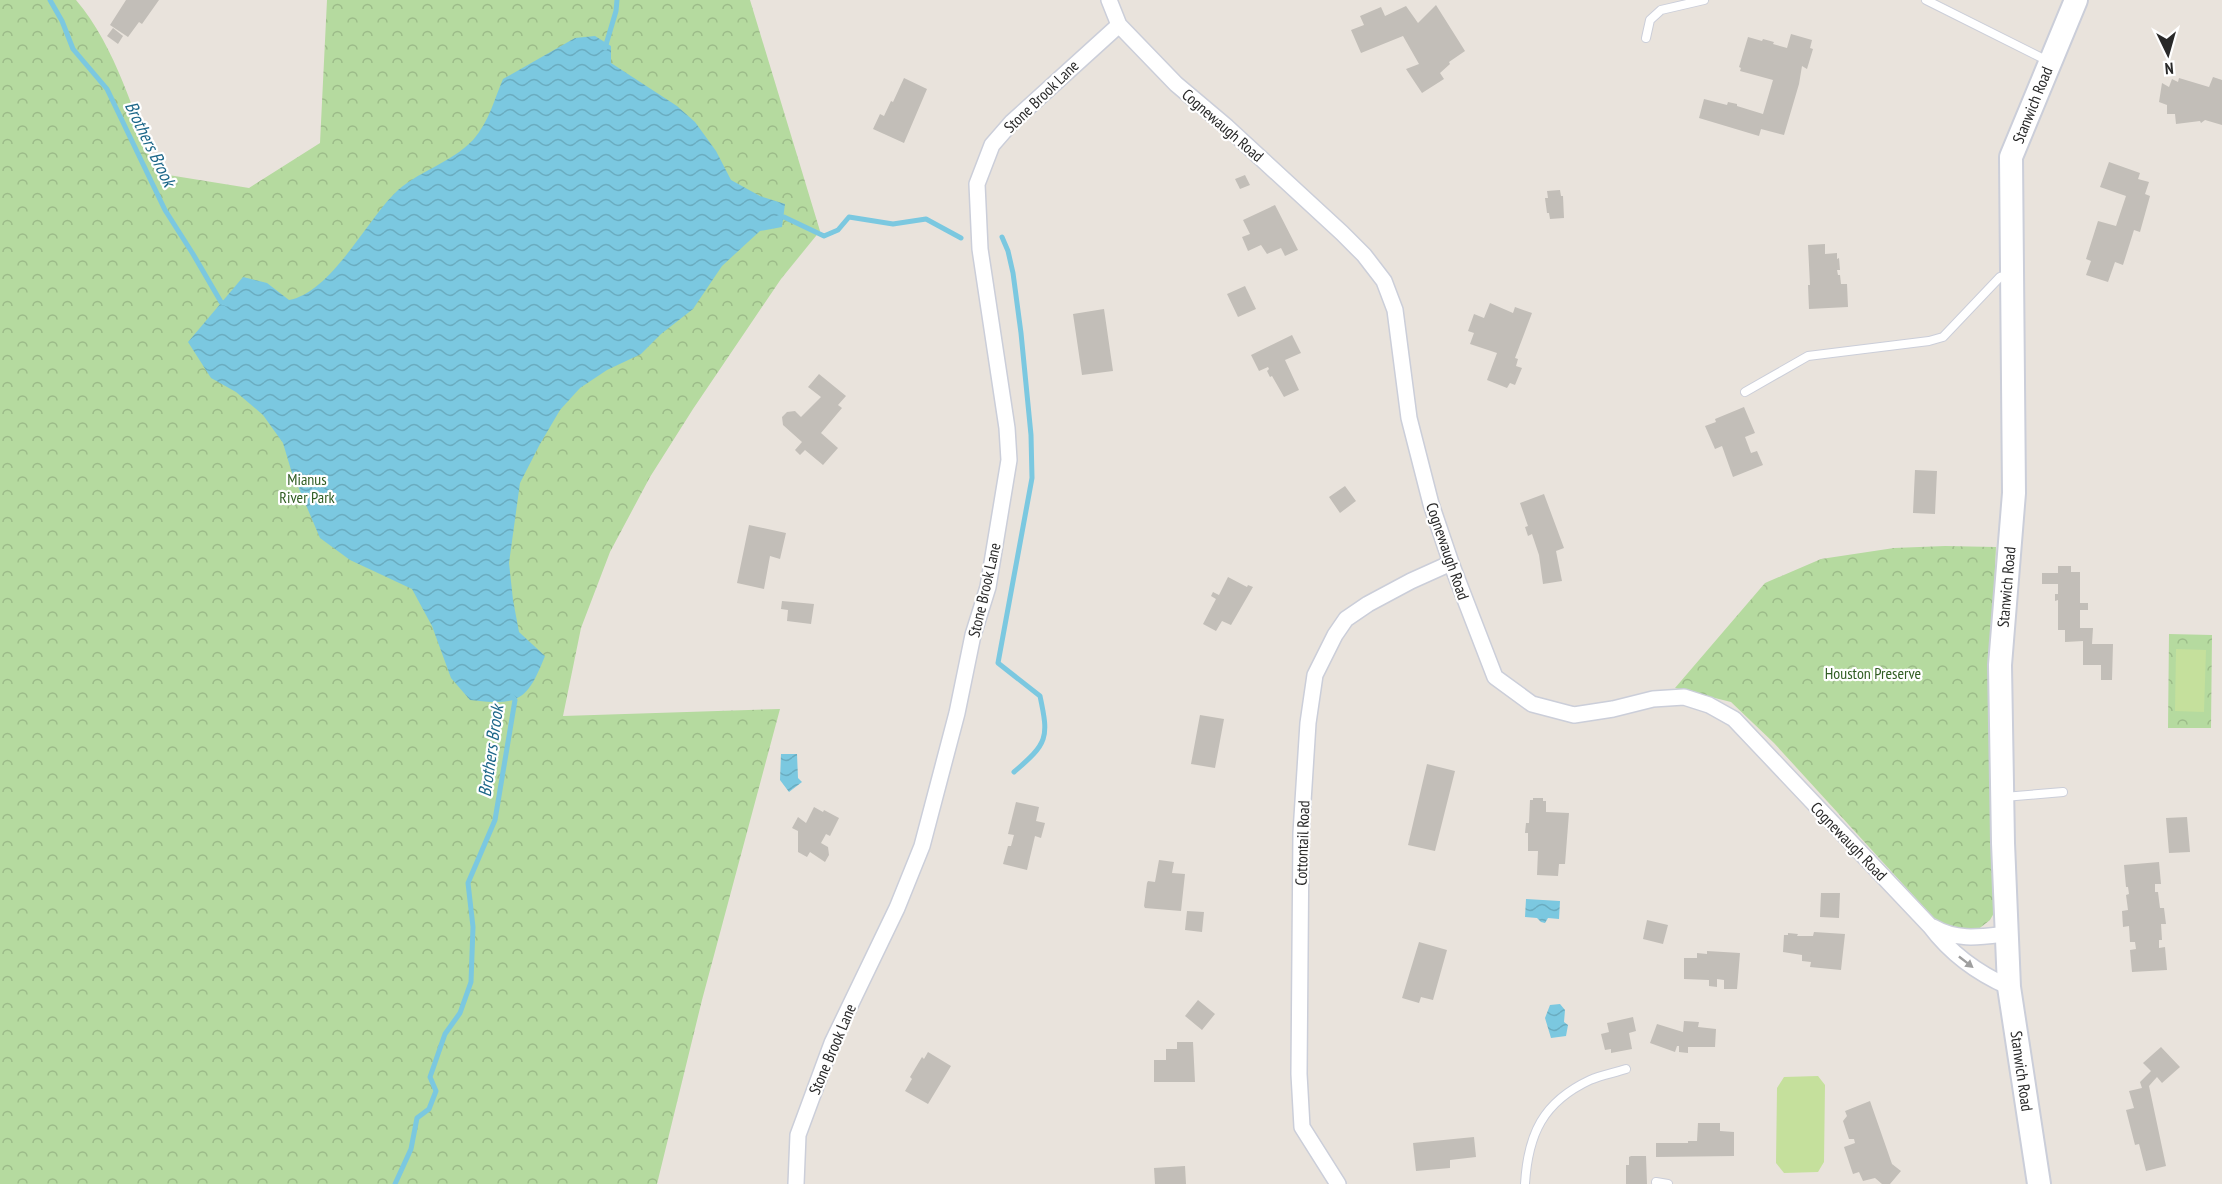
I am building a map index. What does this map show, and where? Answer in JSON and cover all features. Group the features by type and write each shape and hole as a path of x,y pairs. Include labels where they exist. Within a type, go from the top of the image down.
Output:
{"street":[{"name":"Cognewaugh Road","path":"1109,0 1119,25 1176,84 1227,127 1342,233 1364,255 1384,281 1395,309 1408,418 1431,504 1495,677 1532,704 1574,715 1613,709 1653,699 1684,697 1709,705 1734,719 1943,942 1967,964 2009,987"},
{"name":"Stanwich Road","path":"2039,1184 2009,987 2006,934 2000,665 2014,493 2012,157 2049,61 2076,0"},
{"name":"Stone Brook Lane","path":"796,1184 798,1135 825,1061 897,908 922,846 957,713 973,635 988,587 1009,460 1007,428 980,249 977,184 992,145 1012,122 1119,25"},
{"name":"Cottontail Road","path":"1338,1184 1302,1127 1301,1106 1301,833 1308,723 1315,675 1335,635 1346,619 1368,604 1411,581 1451,563"},
{"name":"Cognewaugh Road","path":"1930,926 1942,933 1970,938 2006,934"}],"lane":[{"path":"1646,38 1650,20 1661,10 1704,0"},
{"path":"1926,0 2049,61"},
{"path":"1745,392 1809,356 1929,341 1943,337 2000,277 2013,273"},
{"path":"2003,797 2063,792"},
{"path":"1525,1184 1532,1142 1545,1113 1561,1096 1591,1079 1626,1070"},
{"path":"1656,1182 1668,1184"}],"green space":[{"name":"Mianus River Park","path":"0,0 76,0 90,19 113,60 156,173 249,188 320,143 327,0 750,0 820,231 781,279 693,409 650,477 610,552 581,628 563,716 780,709 702,1000 657,1184 0,1184"},
{"name":"Houston Preserve","path":"1996,547 1992,633 1994,913 1990,920 1976,931 1946,926 1933,917 1774,743 1731,702 1675,688 1765,583 1821,559 1894,548"},
{"path":"2169,634 2212,635 2211,728 2168,728"},
{"path":"2176,649 2206,650 2204,712 2175,711"},
{"path":"1818,1076 1825,1085 1824,1162 1818,1172 1784,1173 1776,1163 1777,1088 1784,1077"}],"water":[{"path":"595,36 611,46 611,63 677,106 695,122 716,151 731,180 760,196 785,204 782,227 760,231 722,266 693,309 661,334 641,354 607,370 580,388 560,410 520,483 509,563 519,632 545,656 533,683 519,697 511,701 500,702 470,700 451,678 432,626 412,589 350,560 320,538 291,470 283,443 263,415 236,392 211,378 188,342 243,277 267,283 289,300 304,295 319,284 333,271 394,194 473,140 487,118 503,79 575,38"},
{"path":"781,754 797,754 798,778 802,782 789,792 780,780"},
{"path":"1526,899 1560,901 1559,919 1548,918 1545,923 1537,918 1525,917"},
{"path":"1560,1004 1565,1010 1564,1022 1568,1025 1566,1036 1551,1038 1545,1018 1550,1005"}],"building":[{"path":"126,0 159,0 142,24 139,22 128,37 110,25"},
{"path":"1436,5 1465,51 1449,62 1450,64 1440,73 1444,79 1422,93 1406,69 1419,64 1403,36 1361,53 1351,30 1364,25 1360,16 1381,7 1385,16 1406,6 1418,23"},
{"path":"113,28 123,36 118,44 107,36"},
{"path":"1791,34 1812,40 1810,48 1813,49 1807,69 1802,66 1784,135 1761,129 1759,136 1699,118 1704,99 1727,105 1728,102 1737,104 1737,106 1763,114 1773,80 1740,71 1739,67 1748,37 1774,42 1773,44 1787,48"},
{"path":"2213,77 2222,80 2222,125 2205,120 2201,123 2200,121 2176,124 2175,114 2167,114 2167,105 2159,102 2162,83 2169,87 2172,79 2178,82 2179,78 2209,87"},
{"path":"904,78 927,89 904,143 873,129 880,114 884,116 891,101 893,102"},
{"path":"2109,162 2140,173 2138,179 2149,182 2145,194 2150,196 2140,232 2134,230 2123,265 2115,262 2108,282 2086,275 2091,261 2086,259 2098,221 2116,226 2126,196 2100,187"},
{"path":"1245,175 1250,185 1240,189 1235,179"},
{"path":"1560,190 1563,196 1564,218 1550,219 1545,198 1548,198 1547,191"},
{"path":"1275,205 1298,250 1285,256 1281,248 1267,254 1261,245 1248,251 1242,237 1250,234 1243,220"},
{"path":"1825,244 1825,254 1837,253 1837,259 1839,258 1840,270 1837,270 1841,284 1847,284 1848,307 1809,309 1808,245"},
{"path":"1245,286 1256,309 1238,317 1227,294"},
{"path":"1490,303 1513,313 1515,307 1532,313 1515,358 1518,359 1516,366 1522,368 1515,385 1510,383 1507,388 1487,380 1497,353 1470,344 1474,333 1468,331 1474,314 1484,318"},
{"path":"1104,309 1113,371 1082,375 1073,314"},
{"path":"1292,335 1301,353 1285,360 1299,390 1284,397 1272,376 1270,377 1268,367 1259,371 1251,355"},
{"path":"819,374 846,396 838,405 842,408 821,433 838,448 823,465 805,450 800,455 795,450 802,442 783,425 782,417 787,412 795,411 801,417 821,397 808,387"},
{"path":"1744,407 1755,433 1745,437 1751,453 1757,451 1763,465 1733,477 1722,446 1715,449 1705,426 1716,422 1715,419"},
{"path":"1915,470 1937,471 1935,514 1913,513"},
{"path":"1345,486 1356,501 1340,513 1329,497"},
{"path":"1544,494 1564,548 1556,551 1562,581 1543,584 1539,555 1532,534 1528,536 1525,527 1528,526 1520,503"},
{"path":"749,525 786,533 780,559 770,556 764,589 737,583"},
{"path":"2058,566 2071,566 2071,572 2080,572 2080,603 2088,603 2088,610 2080,610 2080,628 2093,628 2092,644 2113,644 2112,680 2101,680 2101,665 2083,665 2083,641 2065,642 2065,630 2058,630 2058,600 2055,601 2055,594 2058,594 2058,584 2042,584 2042,573 2058,573"},
{"path":"1228,577 1247,587 1248,585 1253,587 1231,625 1222,621 1216,631 1203,624 1216,599 1211,596 1213,592 1219,595"},
{"path":"782,601 814,604 811,624 787,621 788,610 781,609"},
{"path":"1200,715 1224,719 1215,768 1191,764"},
{"path":"1427,764 1455,771 1435,851 1408,845"},
{"path":"1543,798 1543,801 1546,801 1546,812 1569,813 1565,864 1559,864 1558,876 1537,875 1538,851 1528,851 1528,833 1525,833 1526,823 1529,823 1530,800"},
{"path":"1016,802 1039,807 1036,821 1045,823 1041,838 1035,836 1027,870 1003,864 1014,835 1008,834"},
{"path":"814,807 839,818 830,836 826,834 821,843 828,847 829,855 825,862 810,852 807,857 798,852 798,831 792,828 798,817 806,823"},
{"path":"2187,817 2190,852 2169,853 2166,818"},
{"path":"1159,860 1174,862 1172,873 1185,874 1181,911 1145,908 1144,906 1147,883 1148,881 1155,882"},
{"path":"2159,862 2161,884 2155,884 2155,892 2158,892 2160,908 2164,908 2166,924 2161,924 2162,940 2159,940 2159,948 2165,947 2167,970 2132,972 2130,950 2136,949 2135,942 2130,942 2129,926 2123,927 2122,911 2128,910 2126,895 2129,894 2124,865"},
{"path":"1821,893 1840,893 1839,918 1820,917"},
{"path":"1187,911 1204,912 1202,932 1185,930"},
{"path":"1647,920 1668,925 1663,944 1643,939"},
{"path":"1814,932 1845,934 1841,970 1810,967 1811,962 1802,961 1802,955 1783,952 1784,935 1788,933 1798,934 1797,936 1813,936"},
{"path":"1419,942 1447,950 1433,1000 1421,997 1419,1003 1402,998"},
{"path":"1707,951 1740,953 1737,989 1724,989 1724,980 1717,979 1717,987 1709,986 1709,980 1684,979 1684,958 1697,958 1697,953 1707,954"},
{"path":"1198,1000 1215,1014 1202,1030 1185,1016"},
{"path":"1633,1017 1636,1031 1629,1033 1632,1049 1611,1053 1611,1049 1605,1050 1601,1034 1609,1032 1607,1023"},
{"path":"1684,1021 1699,1022 1698,1027 1716,1029 1715,1047 1688,1047 1688,1053 1679,1052 1679,1046 1675,1052 1650,1043 1657,1024 1683,1032"},
{"path":"1177,1042 1193,1042 1195,1082 1154,1082 1154,1060 1166,1060 1166,1049 1177,1049"},
{"path":"2161,1047 2180,1067 2162,1083 2157,1077 2149,1086 2166,1166 2146,1171 2139,1144 2135,1145 2126,1110 2134,1108 2129,1091 2142,1088 2140,1082 2151,1071 2143,1063"},
{"path":"928,1052 951,1066 928,1104 905,1091 912,1079 910,1077 922,1057 924,1059"},
{"path":"1870,1101 1892,1164 1901,1171 1890,1184 1882,1184 1875,1178 1863,1181 1859,1172 1853,1174 1844,1147 1855,1143 1854,1139 1849,1139 1843,1121 1847,1116 1845,1111"},
{"path":"1698,1123 1720,1123 1720,1131 1734,1132 1734,1156 1656,1157 1656,1143 1697,1141"},
{"path":"1474,1137 1476,1157 1450,1160 1450,1168 1416,1171 1413,1143"},
{"path":"1631,1156 1646,1156 1647,1184 1626,1184 1626,1165 1629,1165"},
{"path":"1185,1166 1186,1184 1155,1184 1154,1168"}],"waterway":[{"name":"Brothers Brook","path":"50,0 62,21 73,49 107,89 165,210 221,302 227,304"},
{"path":"605,48 617,0"},
{"path":"778,218 784,217 824,236 838,230 849,217 893,224 926,219 961,238"},
{"path":"1002,237 1013,273 1021,333 1031,435 1032,478 998,663 1040,696 1045,722 1045,731 1040,746 1014,772"},
{"name":"Brothers Brook","path":"395,1184 411,1149 417,1118 429,1109 436,1091 430,1077 445,1034 460,1013 471,982 473,927 468,883 495,820 515,700 512,696"}]}
